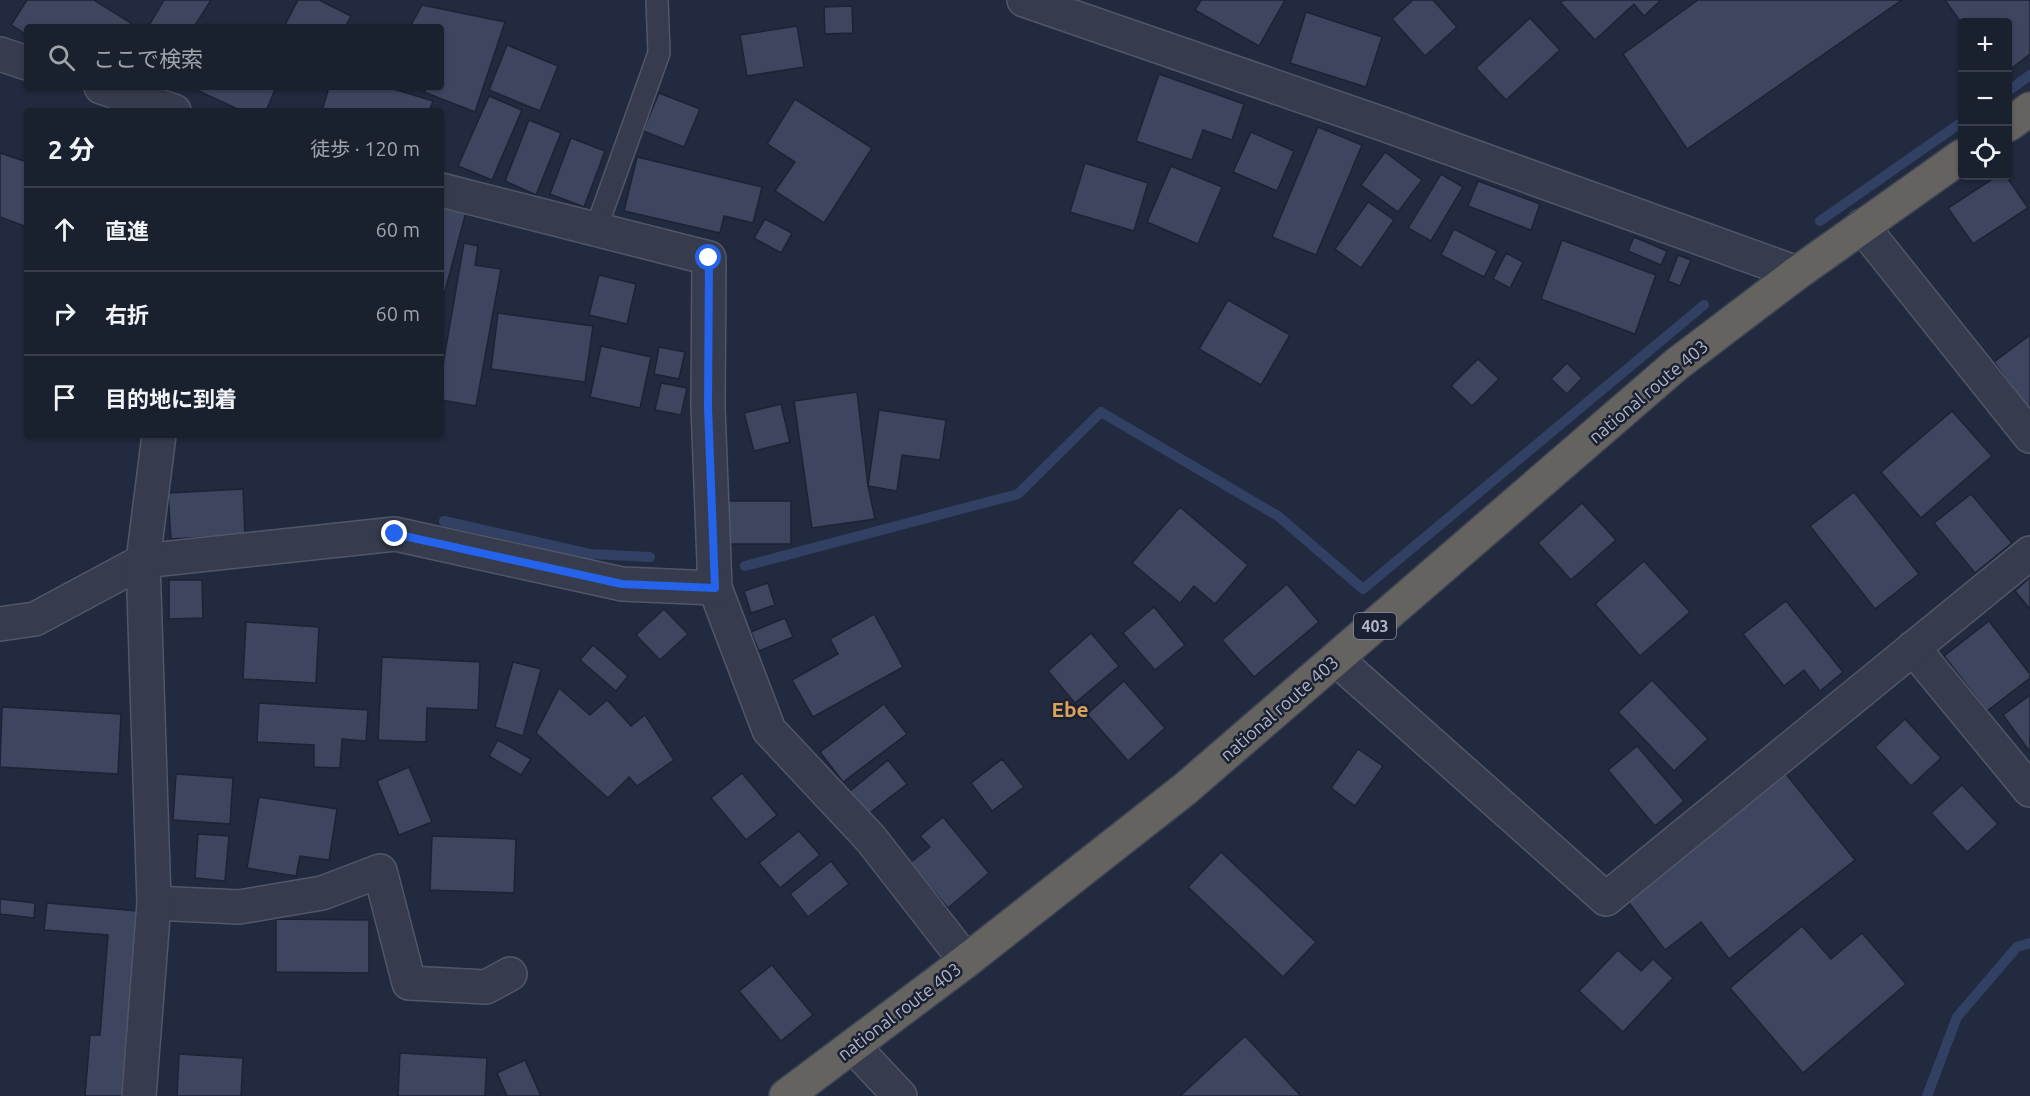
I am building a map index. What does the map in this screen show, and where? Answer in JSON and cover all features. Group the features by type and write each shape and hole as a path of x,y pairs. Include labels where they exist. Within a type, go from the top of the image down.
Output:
{"highway":[{"path":"2012,122 2030,109"},
{"name":"national route 403","path":"786,1096 966,961 1185,789 1677,364 1797,273 1958,159"}],"street":[{"path":"1024,0 1383,124 1797,273"},
{"path":"0,54 24,62"},
{"path":"110,90 165,108"},
{"path":"444,191 709,258 708,407 715,588 769,730 871,839 966,961"},
{"path":"1862,226 2030,436"},
{"path":"139,1096 154,903 143,561 159,438"},
{"path":"0,624 35,619 143,561 395,534 622,584 715,588"},
{"path":"1336,659 1606,899 2030,553"},
{"path":"1913,648 2030,790"},
{"path":"154,903 239,907 322,893 380,872 409,983 486,987 510,974"},
{"path":"854,1046 900,1096"}],"lane":[{"path":"596,229 659,53 657,0"}],"building":[{"path":"27,0 94,0 131,23 24,24 24,33 11,25"},
{"path":"164,0 211,0 196,24 150,24"},
{"path":"298,0 319,0 351,16 347,24 286,24"},
{"path":"1201,0 1285,0 1259,46 1195,10"},
{"path":"1413,0 1433,0 1457,27 1425,56 1392,19"},
{"path":"1565,0 1661,0 1644,16 1634,4 1595,40 1560,2"},
{"path":"1698,0 1902,0 1687,149 1623,54"},
{"path":"1945,0 2030,0 2030,54 2012,68 2012,18 1958,18"},
{"path":"422,5 505,22 475,112 424,92 425,90 444,90 444,24 412,24"},
{"path":"852,6 853,33 825,34 824,7"},
{"path":"1306,12 1382,37 1366,87 1290,63"},
{"path":"1530,18 1560,50 1506,100 1476,68"},
{"path":"797,26 804,67 747,76 740,35"},
{"path":"507,45 558,66 540,111 489,90"},
{"path":"1159,74 1244,104 1232,140 1203,130 1192,160 1136,141"},
{"path":"196,90 275,90 267,108 236,108"},
{"path":"328,90 397,90 433,101 430,108 323,108"},
{"path":"659,93 700,109 684,147 643,131"},
{"path":"489,96 522,110 492,180 458,166"},
{"path":"795,99 872,148 824,223 775,191 795,162 767,144"},
{"path":"529,120 561,133 536,195 505,181"},
{"path":"1318,127 1362,145 1316,255 1272,237"},
{"path":"1251,132 1294,151 1277,191 1233,172"},
{"path":"571,138 605,151 584,207 550,194"},
{"path":"1385,152 1422,180 1398,212 1361,185"},
{"path":"0,153 24,161 24,226 0,217"},
{"path":"637,157 762,187 753,223 724,216 720,233 624,211"},
{"path":"1085,163 1148,183 1134,231 1070,212"},
{"path":"1171,166 1222,187 1198,244 1147,222"},
{"path":"1441,174 1463,187 1431,241 1408,228"},
{"path":"1991,180 2009,180 2028,208 1973,244 1948,208"},
{"path":"1478,181 1540,204 1531,230 1468,206"},
{"path":"1368,202 1394,220 1361,268 1335,249"},
{"path":"444,206 466,212 444,295"},
{"path":"765,219 792,233 781,253 754,238"},
{"path":"1454,229 1497,251 1484,277 1441,255"},
{"path":"1634,237 1667,251 1661,265 1628,251"},
{"path":"1562,240 1656,275 1635,334 1541,299"},
{"path":"464,243 478,246 475,265 501,269 476,406 444,401 444,359"},
{"path":"1506,253 1523,262 1510,288 1493,279"},
{"path":"1678,255 1691,260 1680,286 1668,281"},
{"path":"599,275 636,284 627,324 589,315"},
{"path":"1228,300 1290,335 1261,385 1199,349"},
{"path":"498,313 593,326 585,382 491,369"},
{"path":"2030,335 2030,411 1994,362"},
{"path":"601,346 651,357 640,408 590,397"},
{"path":"659,347 685,352 679,379 654,374"},
{"path":"1478,359 1499,379 1472,406 1451,386"},
{"path":"1567,363 1582,378 1567,394 1551,379"},
{"path":"661,383 687,388 681,415 655,410"},
{"path":"857,392 868,486 875,519 812,528 794,401"},
{"path":"781,404 790,442 754,451 744,413"},
{"path":"879,410 946,420 940,460 902,455 897,491 868,486"},
{"path":"1952,411 1992,456 1921,518 1881,472"},
{"path":"243,489 245,535 171,539 168,493"},
{"path":"1854,492 1919,574 1875,609 1810,526"},
{"path":"1971,494 2012,543 1975,573 1934,523"},
{"path":"727,501 791,501 791,544 727,544"},
{"path":"1582,503 1616,540 1571,580 1538,543"},
{"path":"1180,507 1248,565 1215,604 1194,586 1180,603 1132,563"},
{"path":"1644,561 1690,612 1640,656 1595,604"},
{"path":"2030,577 2030,609 2015,591"},
{"path":"169,580 202,580 203,618 169,619"},
{"path":"768,583 775,605 751,613 744,591"},
{"path":"1287,584 1319,622 1254,677 1222,640"},
{"path":"1786,601 1843,672 1820,691 1804,670 1784,686 1743,634"},
{"path":"1154,607 1185,645 1155,670 1123,633"},
{"path":"664,609 688,634 660,660 636,635"},
{"path":"874,614 903,667 813,717 792,680 838,654 830,639"},
{"path":"785,618 793,637 759,651 751,632"},
{"path":"1989,621 2030,674 2030,678 1987,711 1944,656"},
{"path":"246,622 319,627 316,683 243,679"},
{"path":"1091,633 1119,666 1075,703 1048,671"},
{"path":"593,645 628,676 616,691 580,660"},
{"path":"382,657 480,662 478,710 427,708 426,742 378,740"},
{"path":"513,662 541,669 523,736 495,727"},
{"path":"1652,680 1708,739 1674,771 1618,712"},
{"path":"1124,681 1165,728 1128,761 1087,714"},
{"path":"559,688 590,715 607,700 631,726 645,715 674,760 637,786 629,777 608,798 536,733"},
{"path":"2030,695 2030,752 2003,715"},
{"path":"259,703 368,710 366,741 342,739 340,768 314,767 314,745 257,742"},
{"path":"884,704 907,734 843,782 820,752"},
{"path":"2,707 121,714 118,774 0,767"},
{"path":"1905,719 1941,758 1911,786 1875,747"},
{"path":"498,740 531,759 521,775 489,756"},
{"path":"1637,746 1684,801 1655,826 1608,770"},
{"path":"1358,749 1383,766 1355,806 1331,788"},
{"path":"1002,759 1024,787 992,811 971,783"},
{"path":"888,760 907,784 867,815 849,792"},
{"path":"409,767 432,822 399,835 377,781"},
{"path":"742,773 777,815 746,840 711,798"},
{"path":"176,774 233,778 230,824 173,820"},
{"path":"1786,774 1855,860 1729,959 1701,922 1665,950 1626,899"},
{"path":"1962,785 1998,824 1967,852 1931,813"},
{"path":"259,797 337,809 329,860 300,856 296,876 247,868"},
{"path":"943,817 989,873 948,908 910,863 930,847 920,836"},
{"path":"799,831 820,855 780,888 759,863"},
{"path":"198,834 229,836 225,881 195,878"},
{"path":"432,836 516,839 514,893 430,890"},
{"path":"1221,852 1316,942 1283,977 1188,887"},
{"path":"831,861 849,884 808,917 790,894"},
{"path":"0,899 35,903 34,918 0,914"},
{"path":"47,903 138,911 122,1096 85,1096 90,1035 100,1035 108,935 44,930"},
{"path":"276,919 369,920 369,973 276,972"},
{"path":"1802,926 1831,959 1862,933 1906,984 1803,1073 1730,988"},
{"path":"1618,950 1641,971 1653,959 1673,978 1623,1032 1579,991"},
{"path":"772,965 813,1015 781,1041 739,991"},
{"path":"1245,1036 1301,1096 1180,1096"},
{"path":"400,1053 487,1058 485,1096 398,1096"},
{"path":"179,1054 243,1058 241,1096 177,1096"},
{"path":"525,1060 541,1096 507,1096 497,1073"}],"waterway":[{"path":"2012,88 2030,75"},
{"path":"1820,221 1958,125"},
{"path":"745,566 1018,494 1101,412 1278,516 1363,589 1704,305"},
{"path":"444,521 590,554 650,557"},
{"path":"1927,1096 1957,1017 2017,947 2030,943"}],"district":[{"name":"Ebe","path":"1070,709"}],"route":[{"path":"395,534 622,584 715,588 708,407 709,258"}]}
